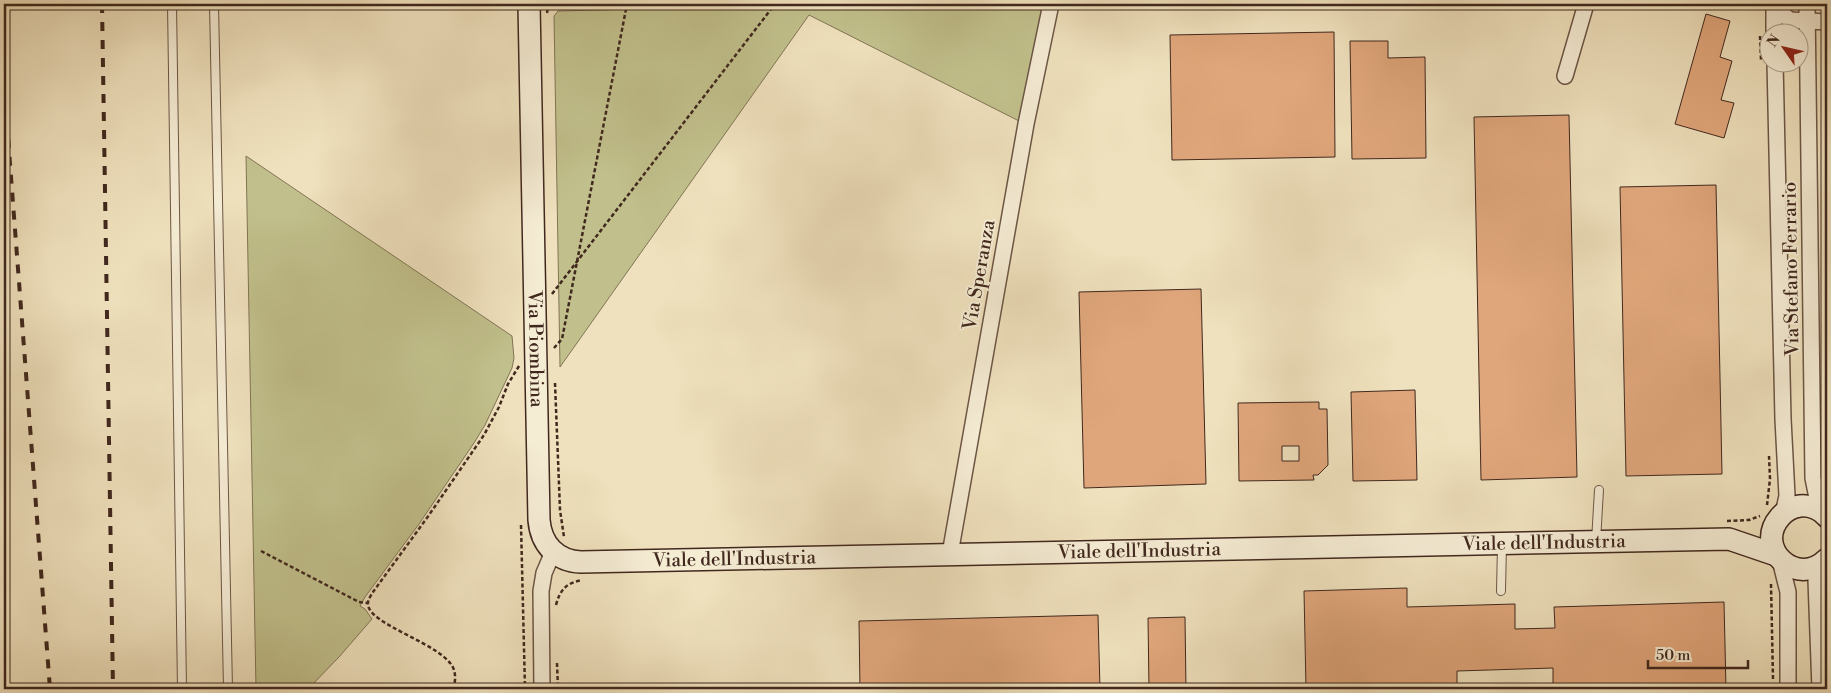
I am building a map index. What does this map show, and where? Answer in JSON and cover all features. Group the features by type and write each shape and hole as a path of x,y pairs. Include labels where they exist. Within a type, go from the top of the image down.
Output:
{"street":[{"name":"Via Speranza","path":"950,554 1026,124 1051,4"},
{"path":"1565,76 1586,4"},
{"name":"Via Stefano Ferrario","path":"1807,4 1813,478 1817,498 1826,516"},
{"path":"1774,5 1790,20 1827,22"},
{"path":"1774,5 1774,22"},
{"name":"Via Piombina","path":"538,7 545,348 539,524 543,539 553,552"},
{"name":"Via Stefano Ferrario","path":"1775,72 1783,419 1787,496 1780,517"},
{"path":"1729,539 1766,526 1799,506 1817,509 1826,516"},
{"path":"1780,517 1773,528 1772,537 1773,547 1788,592 1788,689"},
{"name":"Viale dell'Industria","path":"553,552 565,560 581,562 1729,539"},
{"path":"1729,539 1778,558 1788,566 1803,570 1818,567 1827,560"},
{"path":"542,689 540,591 544,573 553,552"},
{"path":"1820,689 1816,580 1819,569 1827,560"}],"lane":[{"path":"172,4 182,689"},
{"path":"214,4 228,689"},
{"path":"1596,541 1599,490"},
{"path":"1501,591 1502,543"}],"path":[{"path":"538,7 548,7 552,4"},
{"path":"453,689 454,671 446,659 421,642 377,618 370,610 368,603 373,592 484,435 518,368 562,338 627,4"},
{"path":"552,294 775,4"},
{"path":"261,551 359,602 368,603"},
{"path":"556,607 561,591 566,586 580,580 590,580"},
{"path":"1771,583 1773,680"},
{"path":"557,662 558,689"}],"shaded area":[{"path":"833,4 1047,4 1023,123 809,15 560,367 554,16 558,11"},
{"path":"246,156 512,336 514,358 512,368 485,425 419,524 365,597 360,606 365,609 372,619 308,689 256,689"}],"building":[{"path":"1706,14 1730,21 1720,57 1732,61 1721,100 1734,103 1724,138 1675,124"},
{"path":"1334,32 1335,157 1172,160 1170,35"},
{"path":"1350,41 1388,41 1388,58 1425,57 1426,158 1352,159"},
{"path":"1569,115 1577,477 1481,480 1474,117"},
{"path":"1716,185 1722,474 1626,476 1620,187"},
{"path":"1201,289 1206,484 1084,488 1079,292"},
{"path":"1415,390 1417,480 1353,481 1351,392"},
{"path":"1319,402 1319,409 1327,409 1328,465 1318,475 1313,475 1314,480 1239,481 1238,403","holes":["1282,446 1299,446 1299,461 1282,461"]},
{"path":"1407,588 1407,607 1515,604 1515,629 1555,628 1554,607 1724,602 1726,689 1553,689 1553,668 1457,671 1457,689 1306,689 1304,591"},
{"path":"1098,615 1100,689 860,689 859,621"},
{"path":"1185,617 1186,689 1149,689 1148,618"}],"railway":[{"path":"102,4 113,689"},
{"path":"4,85 50,689"}]}
